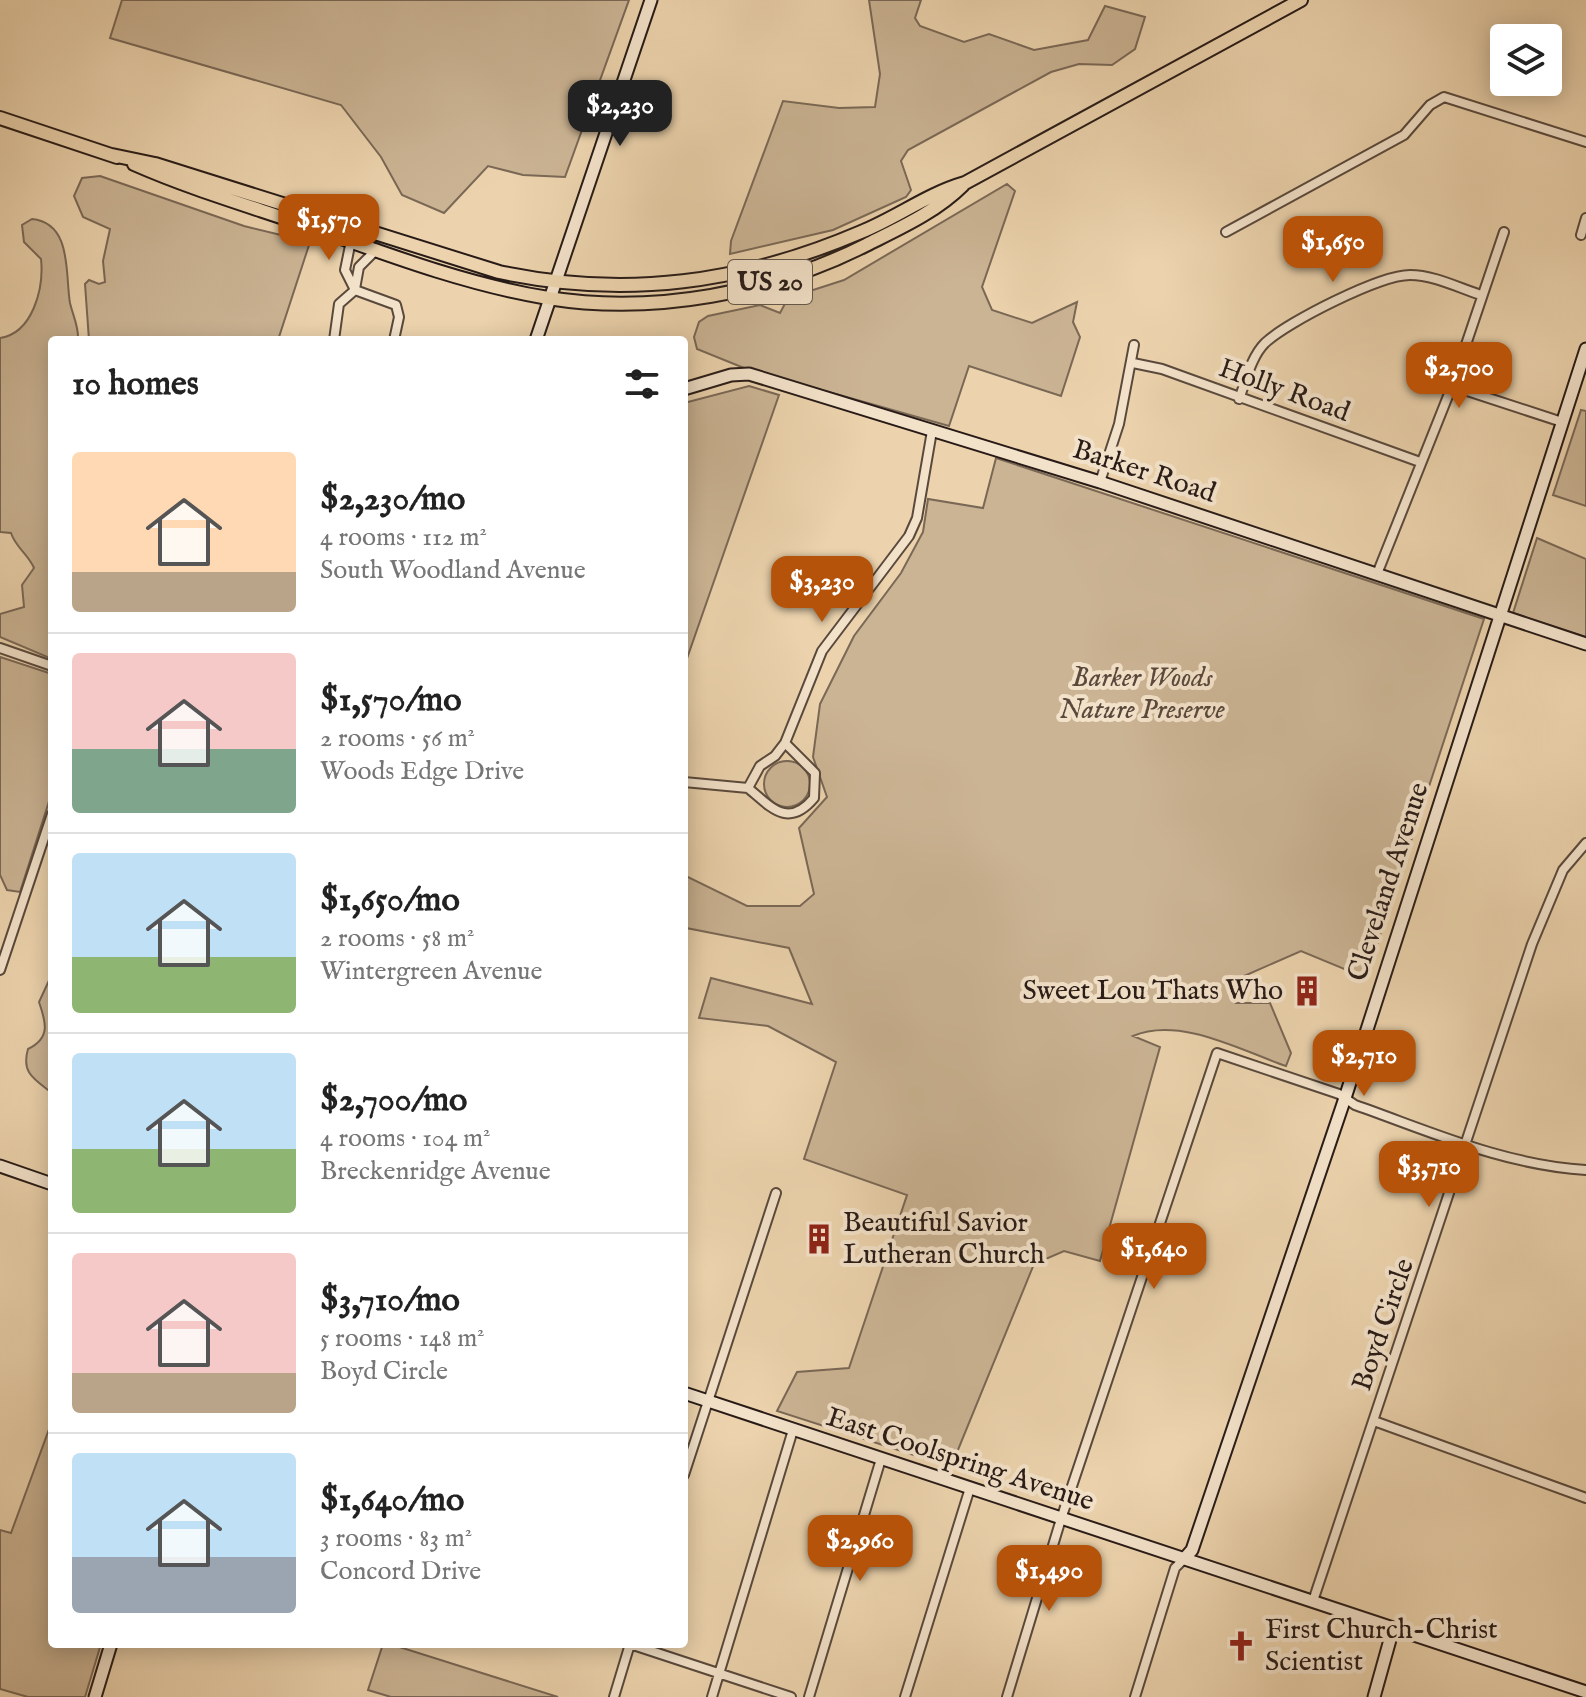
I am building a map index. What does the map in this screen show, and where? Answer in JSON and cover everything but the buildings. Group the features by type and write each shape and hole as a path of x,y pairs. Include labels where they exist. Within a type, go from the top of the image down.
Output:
{"main road":[{"name":"US 20","path":"112,155 155,164 499,272 555,284 623,286 691,282 761,268 866,231 937,191 965,183 1301,0"},
{"name":"US 20","path":"0,118 350,241 491,286 550,298 659,301 730,292 778,281 831,262 887,235 946,202 965,183"}],"street":[{"path":"537,336 651,0"},
{"path":"1226,232 1404,135 1430,105 1444,97 1586,142"},
{"path":"1581,235 1586,218"},
{"path":"354,226 345,270 355,290 396,305 399,317 395,336"},
{"path":"1377,574 1452,386 1504,232"},
{"path":"335,336 339,304 355,290 359,267 377,249"},
{"path":"1239,399 1256,355 1266,342 1341,297 1375,282 1409,275 1481,295"},
{"path":"1100,482 1119,424 1134,345"},
{"name":"Cleveland Avenue","path":"1135,1697 1175,1568 1192,1550 1345,1098 1586,349"},
{"name":"Holly Road","path":"1133,363 1162,369 1420,462"},
{"name":"Barker Road","path":"688,388 731,375 749,374 1100,482 1586,644"},
{"path":"1452,386 1562,422"},
{"path":"748,788 760,766 775,756 785,743 822,651 845,618 890,566 913,527 932,431"},
{"path":"0,648 48,665"},
{"path":"688,782 748,788 769,808 781,813 800,811 814,798 815,773 785,743"},
{"path":"0,970 48,826"},
{"name":"Boyd Circle","path":"1313,1601 1532,944 1563,870 1586,843"},
{"path":"0,935 10,939"},
{"path":"1007,1697 1061,1519 1217,1053 1345,1098 1355,1105 1467,1146 1528,1164 1586,1170"},
{"path":"0,1166 48,1183"},
{"path":"688,1462 776,1193"},
{"name":"East Coolspring Avenue","path":"688,1394 1586,1692"},
{"path":"1374,1421 1586,1498"},
{"path":"712,1697 793,1430"},
{"path":"809,1697 881,1459"},
{"path":"905,1697 970,1488"},
{"path":"1374,1697 1393,1629"},
{"path":"95,1697 110,1648"},
{"path":"614,1697 629,1648"},
{"path":"642,1648 791,1697"}],"green space":[{"path":"122,0 629,0 565,177 523,175 488,166 444,213 402,195 381,157 341,105 110,38"},
{"path":"869,0 921,0 915,18 920,26 964,42 989,34 1034,50 1088,40 1105,6 1145,17 1135,49 1112,65 1079,64 1051,72 908,150 901,161 911,190 906,197 833,230 730,254 731,241 783,101 839,108 875,107 880,74"},
{"path":"100,176 244,226 310,242 279,336 89,336 85,284 89,280 99,284 105,282 103,261 110,229 83,217 74,196 82,178"},
{"path":"1007,184 1015,191 982,287 992,310 1032,323 1077,302 1073,322 1080,337 1061,396 969,366 949,426 744,368 697,349 694,337 699,322 708,316 760,305 780,313 788,298 844,280"},
{"path":"32,219 45,223 55,230 61,240 78,335 48,336 48,657 0,637 0,614 24,607 22,585 34,568 11,533 0,532 0,338 21,328 28,318 38,295 41,271 41,259 24,242 22,225"},
{"path":"749,386 779,395 688,656 688,402"},
{"path":"1581,410 1586,411 1586,506 1553,495"},
{"name":"Barker Woods Nature Preserve","path":"996,458 1484,619 1366,978 1301,951 1244,976 1236,1003 1270,1003 1291,1053 1286,1066 1190,1033 1151,1031 1133,1036 1160,1047 1100,1261 1064,1251 1034,1264 951,1467 777,1411 797,1372 849,1368 907,1195 804,1159 836,1062 768,1026 699,1018 711,978 812,1004 789,948 688,928 688,877 747,906 800,906 814,894 799,828 827,797 813,757 820,704 854,636 901,573 923,532 928,499 983,508"},
{"path":"1537,538 1586,559 1586,637 1513,613"},
{"path":"0,657 48,673 48,804 20,892 7,890 0,875"},
{"path":"787,761 803,768 810,784 803,800 787,807 771,800 764,784 771,768"},
{"path":"48,983 48,1090 31,1075 26,1064 28,1049 40,1040 45,1029 39,1002"},
{"path":"48,1432 48,1648 100,1648 85,1697 28,1697 0,1689 0,1530 11,1533"},
{"path":"382,1648 403,1648 558,1697 391,1697 368,1690"}],"place":[{"name":"Sweet Lou Thats Who","path":"1307,991"},
{"name":"Beautiful Savior Lutheran Church","path":"819,1239"},
{"name":"First Church-Christ Scientist","path":"1241,1646"}]}
